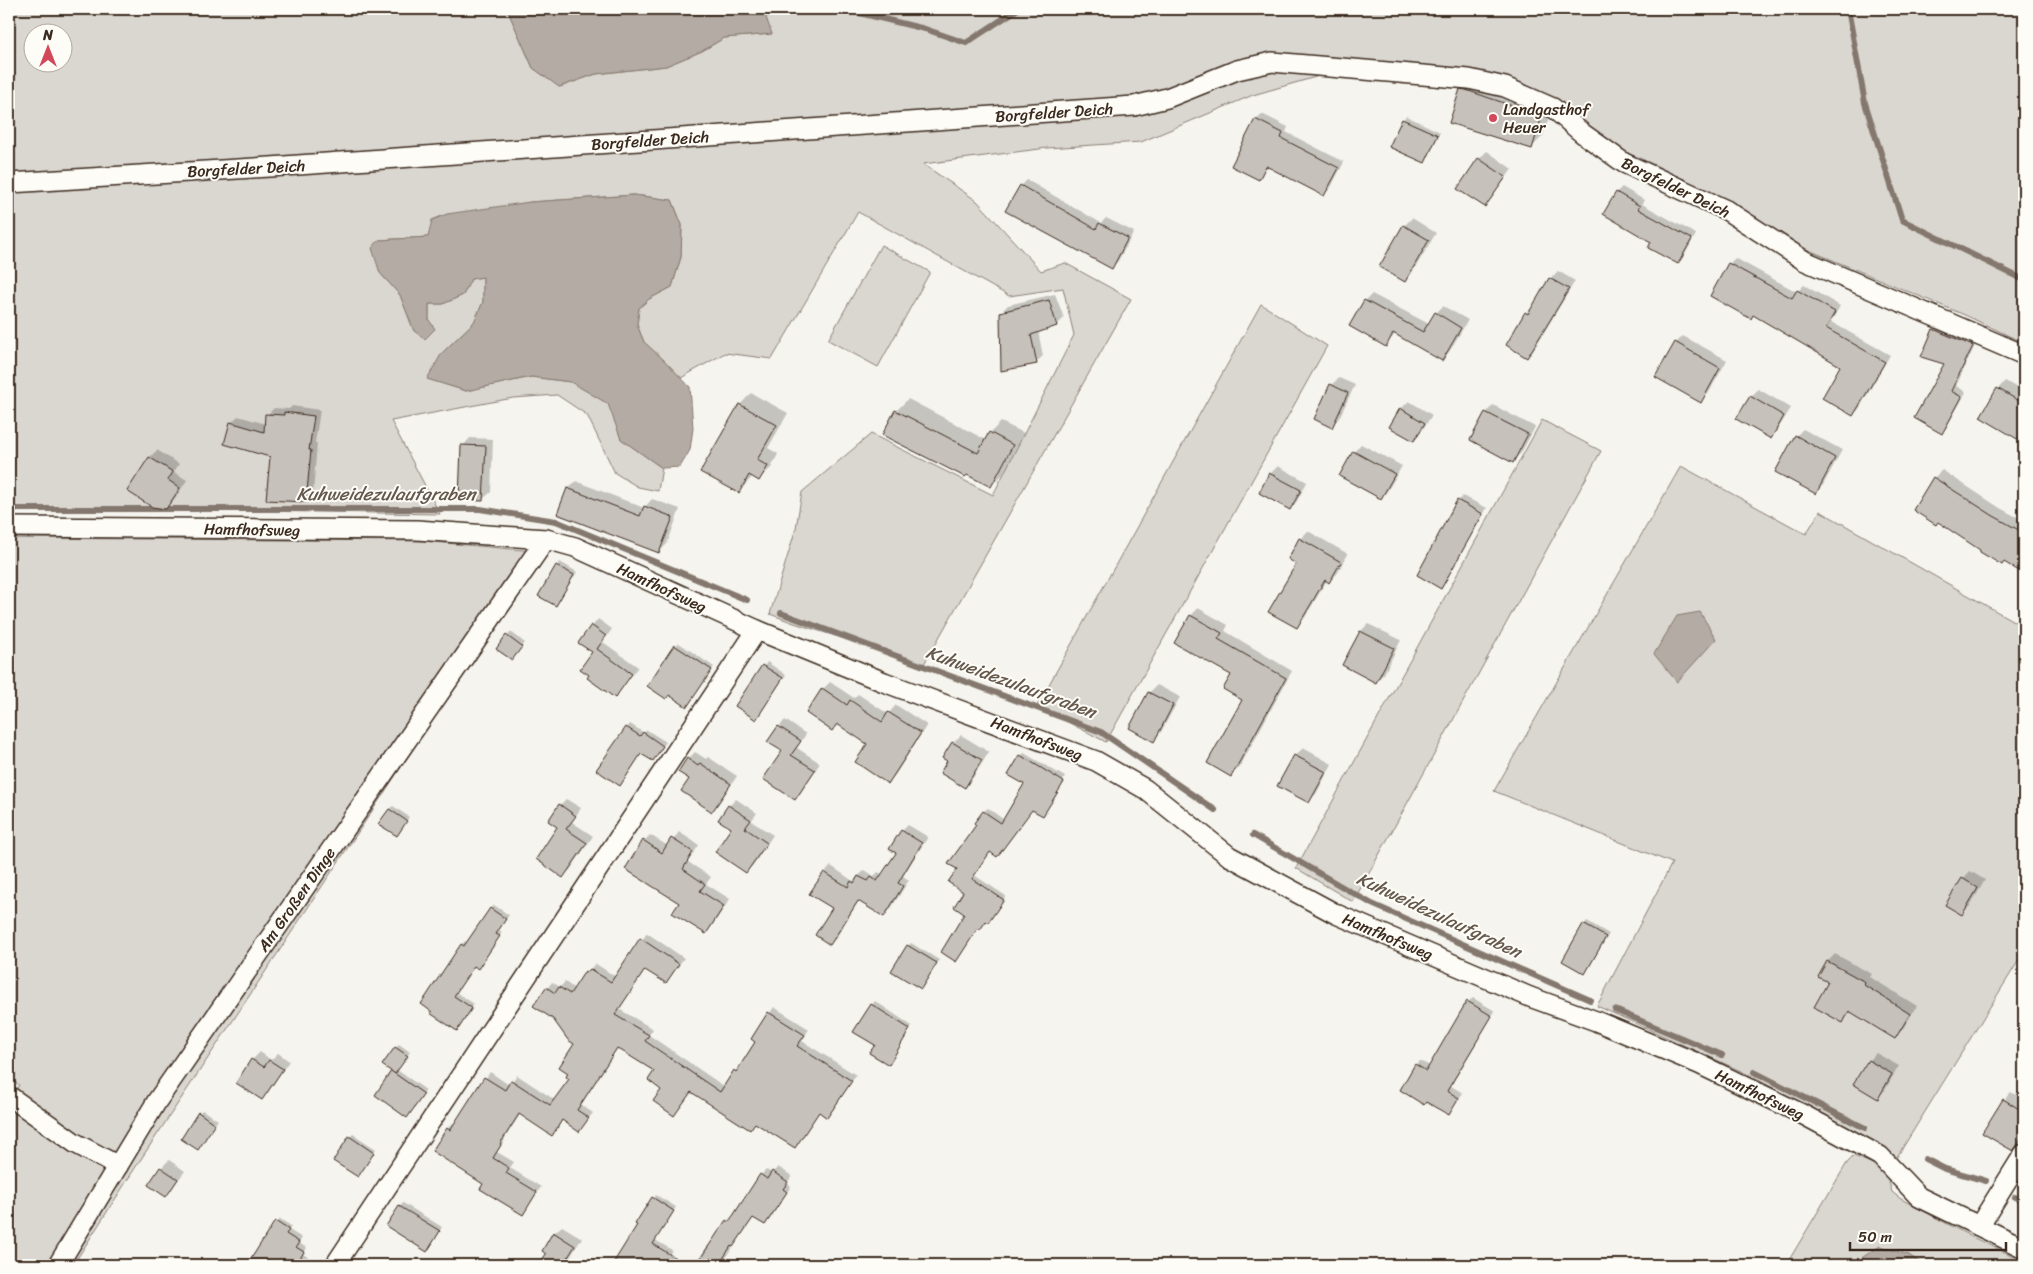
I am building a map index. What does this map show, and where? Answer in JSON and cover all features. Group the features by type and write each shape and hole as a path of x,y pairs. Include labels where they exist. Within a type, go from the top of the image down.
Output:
{"street":[{"name":"Borgfelder Deich","path":"9,183 270,167 1134,106 1167,98 1238,70 1272,62 1314,65 1468,79 1505,87 1553,108 1582,133 1624,163 1726,210 1805,261 2024,355"},
{"name":"Hamfhofsweg","path":"9,527 417,530 546,539 575,547 757,630 884,682 1096,761 1145,790 1229,856 1336,914 1530,997 1596,1021 1699,1064 1794,1110 1880,1156 1919,1197 2024,1248"},
{"name":"Am Großen Dinge","path":"58,1265 157,1101 546,539"},
{"path":"335,1265 757,630"},
{"path":"9,1096 75,1143 118,1166"},
{"path":"1979,1226 2024,1154"}],"shaded area":[{"path":"9,9 507,9 533,68 560,87 596,74 666,66 702,51 724,38 771,34 763,9 2024,9 2024,343 1967,316 1787,241 1714,195 1612,146 1568,109 1508,80 1361,64 1253,95 1141,142 1047,148 923,164 977,201 1041,271 1065,263 1131,299 924,664 770,614 796,528 802,492 871,434 993,495 1074,335 1063,288 1009,296 858,212 772,359 725,353 681,378 644,342 637,325 639,308 649,299 672,287 681,257 682,225 672,200 634,195 530,202 428,237 379,240 380,273 400,295 414,331 429,320 429,304 443,304 463,295 471,279 483,277 483,302 474,322 442,353 428,379 466,391 531,377 571,382 609,404 621,439 662,468 658,491 638,487 615,473 587,415 557,395 513,398 391,421 440,514 9,507"},
{"path":"507,9 763,9 772,34 724,38 702,51 666,66 596,74 559,87 533,68"},
{"path":"634,195 672,200 682,225 681,257 672,287 649,299 639,308 637,325 644,342 690,387 693,428 690,450 680,467 662,468 621,439 608,404 571,382 531,377 466,391 427,379 442,353 474,322 483,302 483,277 471,279 463,295 443,304 429,304 429,320 435,329 425,339 414,331 400,295 380,273 372,248 379,240 428,237 432,220 447,214 530,202"},
{"path":"881,245 930,272 878,367 828,340"},
{"path":"1261,304 1327,346 1106,742 1037,706"},
{"path":"1542,420 1601,451 1353,902 1296,868"},
{"path":"1681,466 1806,534 1820,511 2024,627 2024,952 1897,1157 1873,1141 1743,1072 1597,1006 1672,863 1494,791"},
{"path":"9,538 423,541 544,552 137,1165 73,1265 9,1265 9,1102 19,1085 9,1078"},
{"path":"1700,612 1716,639 1677,682 1654,654 1677,616"},
{"path":"1854,1156 1885,1169 1892,1192 1901,1199 1972,1237 2024,1261 2024,1265 1786,1265 1847,1163"},
{"path":"1880,1246 1909,1255 1923,1265 1857,1265 1863,1257"}],"building":[{"path":"1460,89 1542,116 1532,149 1449,123"},
{"path":"1255,119 1283,133 1281,138 1339,168 1324,196 1266,166 1259,180 1231,166"},
{"path":"1402,119 1438,135 1425,163 1389,147"},
{"path":"1478,158 1506,177 1485,207 1457,189"},
{"path":"1020,185 1096,229 1099,223 1128,238 1112,269 1005,211"},
{"path":"1616,192 1640,206 1638,209 1692,239 1678,264 1648,248 1651,242 1603,214"},
{"path":"1403,225 1429,240 1405,282 1379,267"},
{"path":"1728,263 1792,298 1797,290 1835,312 1826,328 1885,362 1853,416 1822,398 1840,366 1753,315 1751,319 1710,296"},
{"path":"1549,278 1569,289 1527,358 1506,345 1525,312 1528,314"},
{"path":"1049,300 1057,326 1031,335 1037,364 1001,371 1000,312"},
{"path":"1364,300 1423,332 1435,312 1461,328 1442,361 1393,333 1386,347 1349,326"},
{"path":"1933,329 1973,346 1951,391 1962,397 1942,434 1914,418 1944,364 1921,357"},
{"path":"1675,342 1720,368 1701,403 1655,377"},
{"path":"1330,384 1348,393 1332,428 1314,419"},
{"path":"1997,388 2024,404 2024,443 1980,417"},
{"path":"1750,396 1784,416 1771,439 1736,419"},
{"path":"739,404 777,425 757,460 768,466 759,481 749,475 739,493 700,472"},
{"path":"1400,408 1425,423 1414,441 1389,427"},
{"path":"895,410 978,453 989,432 1013,445 991,487 967,475 965,477 882,435"},
{"path":"284,412 314,416 309,450 311,450 306,502 266,500 270,457 224,444 230,422 264,432 265,414 284,415"},
{"path":"1485,412 1528,434 1513,463 1470,440"},
{"path":"1795,435 1835,458 1816,494 1775,472"},
{"path":"461,445 486,446 483,501 459,500"},
{"path":"1353,451 1395,474 1381,499 1339,476"},
{"path":"149,457 173,472 168,480 180,488 166,509 152,507 127,491"},
{"path":"1269,473 1301,490 1290,510 1259,493"},
{"path":"1933,477 2024,533 2024,574 2004,562 2002,565 1938,522 1936,525 1913,510"},
{"path":"567,488 640,516 644,506 673,517 659,553 557,514"},
{"path":"1457,500 1483,514 1441,589 1417,575"},
{"path":"1299,538 1341,562 1329,583 1325,580 1297,628 1268,612 1296,564 1288,559"},
{"path":"556,565 574,575 556,606 538,596"},
{"path":"1190,615 1222,633 1218,639 1286,678 1231,777 1207,763 1242,700 1223,689 1231,675 1174,643"},
{"path":"591,625 606,636 597,649 632,674 615,698 587,678 589,675 580,669 592,652 578,643"},
{"path":"1360,631 1394,648 1376,683 1342,665"},
{"path":"506,635 522,647 512,660 496,649"},
{"path":"674,645 712,670 687,707 669,695 666,699 647,686"},
{"path":"762,665 783,678 756,720 735,706"},
{"path":"822,688 847,705 850,700 882,722 888,712 921,733 888,784 855,762 867,744 837,724 832,731 806,713"},
{"path":"1148,692 1173,705 1154,742 1129,728"},
{"path":"778,726 801,741 791,755 815,770 795,800 763,779 782,751 767,742"},
{"path":"626,727 640,736 643,732 663,746 653,761 641,754 620,786 596,770"},
{"path":"952,742 982,760 965,788 940,773 947,761 942,758"},
{"path":"1020,755 1064,782 1043,816 1032,810 997,857 990,852 972,879 1004,900 988,923 986,921 980,930 978,928 956,962 941,952 964,914 954,907 963,892 948,882 957,869 948,864 976,825 974,823 983,811 1001,823 1024,784 1008,775"},
{"path":"1294,755 1326,772 1309,803 1277,786"},
{"path":"687,758 698,766 700,763 731,784 712,812 681,791 689,779 678,772"},
{"path":"559,804 576,816 566,829 587,843 563,878 536,859 557,827 548,821"},
{"path":"728,805 751,820 745,828 767,843 746,873 715,852 731,828 718,820"},
{"path":"389,809 407,821 397,836 378,824"},
{"path":"901,830 922,843 898,883 903,886 884,917 858,901 830,945 815,935 832,908 809,894 824,872 848,887 851,881 854,883 858,876 868,881 871,877 877,881 896,853 889,849"},
{"path":"671,838 693,852 683,869 705,884 700,891 724,906 706,934 672,913 679,903 625,869 643,840 662,853"},
{"path":"1962,878 1978,888 1962,915 1945,905"},
{"path":"490,908 506,919 496,934 500,936 478,969 474,966 454,996 472,1008 457,1031 430,1013 432,1012 421,1004 461,944 464,946"},
{"path":"1583,924 1606,937 1585,974 1562,961"},
{"path":"640,938 679,964 666,983 645,970 615,1015 649,1035 645,1041 720,1092 734,1070 736,1072 755,1042 751,1039 768,1012 805,1035 797,1046 852,1081 827,1118 819,1112 795,1148 755,1123 750,1130 691,1092 674,1116 653,1101 661,1090 648,1080 654,1071 617,1048 577,1110 589,1118 579,1132 562,1120 552,1136 519,1114 500,1144 493,1158 509,1168 506,1173 537,1192 523,1215 480,1189 483,1184 432,1151 447,1128 450,1130 484,1077 505,1090 511,1080 550,1105 569,1079 566,1077 568,1073 559,1067 574,1044 568,1040 553,1019 533,1006 546,987 555,993 559,987 570,994 585,971 587,972 590,969 611,982"},
{"path":"907,945 937,963 921,989 891,971"},
{"path":"1827,961 1865,982 1864,985 1910,1014 1895,1039 1849,1011 1843,1023 1814,1007 1828,982 1818,977"},
{"path":"1467,1001 1492,1016 1447,1091 1459,1098 1449,1115 1426,1102 1424,1105 1400,1090 1415,1064 1426,1071"},
{"path":"871,1004 910,1029 889,1065 869,1053 875,1045 853,1032"},
{"path":"395,1047 408,1056 395,1074 382,1065"},
{"path":"251,1059 264,1067 269,1060 283,1069 262,1100 236,1083"},
{"path":"1868,1060 1892,1074 1878,1099 1853,1084"},
{"path":"391,1071 424,1094 407,1118 375,1095"},
{"path":"2003,1099 2024,1112 2024,1136 2013,1151 1982,1133"},
{"path":"198,1112 215,1124 198,1150 181,1139"},
{"path":"349,1136 374,1153 358,1177 333,1161"},
{"path":"160,1167 178,1179 166,1197 148,1185"},
{"path":"772,1171 788,1182 783,1189 787,1192 765,1225 753,1218 719,1265 696,1265 726,1220 729,1222 760,1174 767,1179"},
{"path":"652,1197 674,1211 653,1244 687,1265 612,1265 637,1225 635,1224"},
{"path":"399,1206 440,1231 427,1252 386,1226"},
{"path":"275,1221 289,1230 286,1234 299,1242 296,1247 304,1252 296,1265 247,1265"},
{"path":"553,1232 575,1246 563,1265 539,1265 546,1254 542,1251"}],"waterway":[{"path":"843,9 925,29 966,43 1018,9"},
{"path":"1848,9 1865,103 1902,220 2024,280"},
{"name":"Kuhweidezulaufgraben","path":"9,509 480,509 556,521 747,600"},
{"name":"Kuhweidezulaufgraben","path":"781,613 1101,732 1215,810"},
{"name":"Kuhweidezulaufgraben","path":"1253,835 1372,904 1590,1000"},
{"name":"Kuhweidezulaufgraben","path":"1615,1010 1722,1055"},
{"name":"Kuhweidezulaufgraben","path":"1754,1072 1865,1128"},
{"name":"Kuhweidezulaufgraben","path":"1925,1159 1945,1169 1986,1181"},
{"name":"Kuhweidezulaufgraben","path":"2015,1197 2024,1201"}],"place":[{"name":"Landgasthof Heuer","path":"1493,118"}]}
